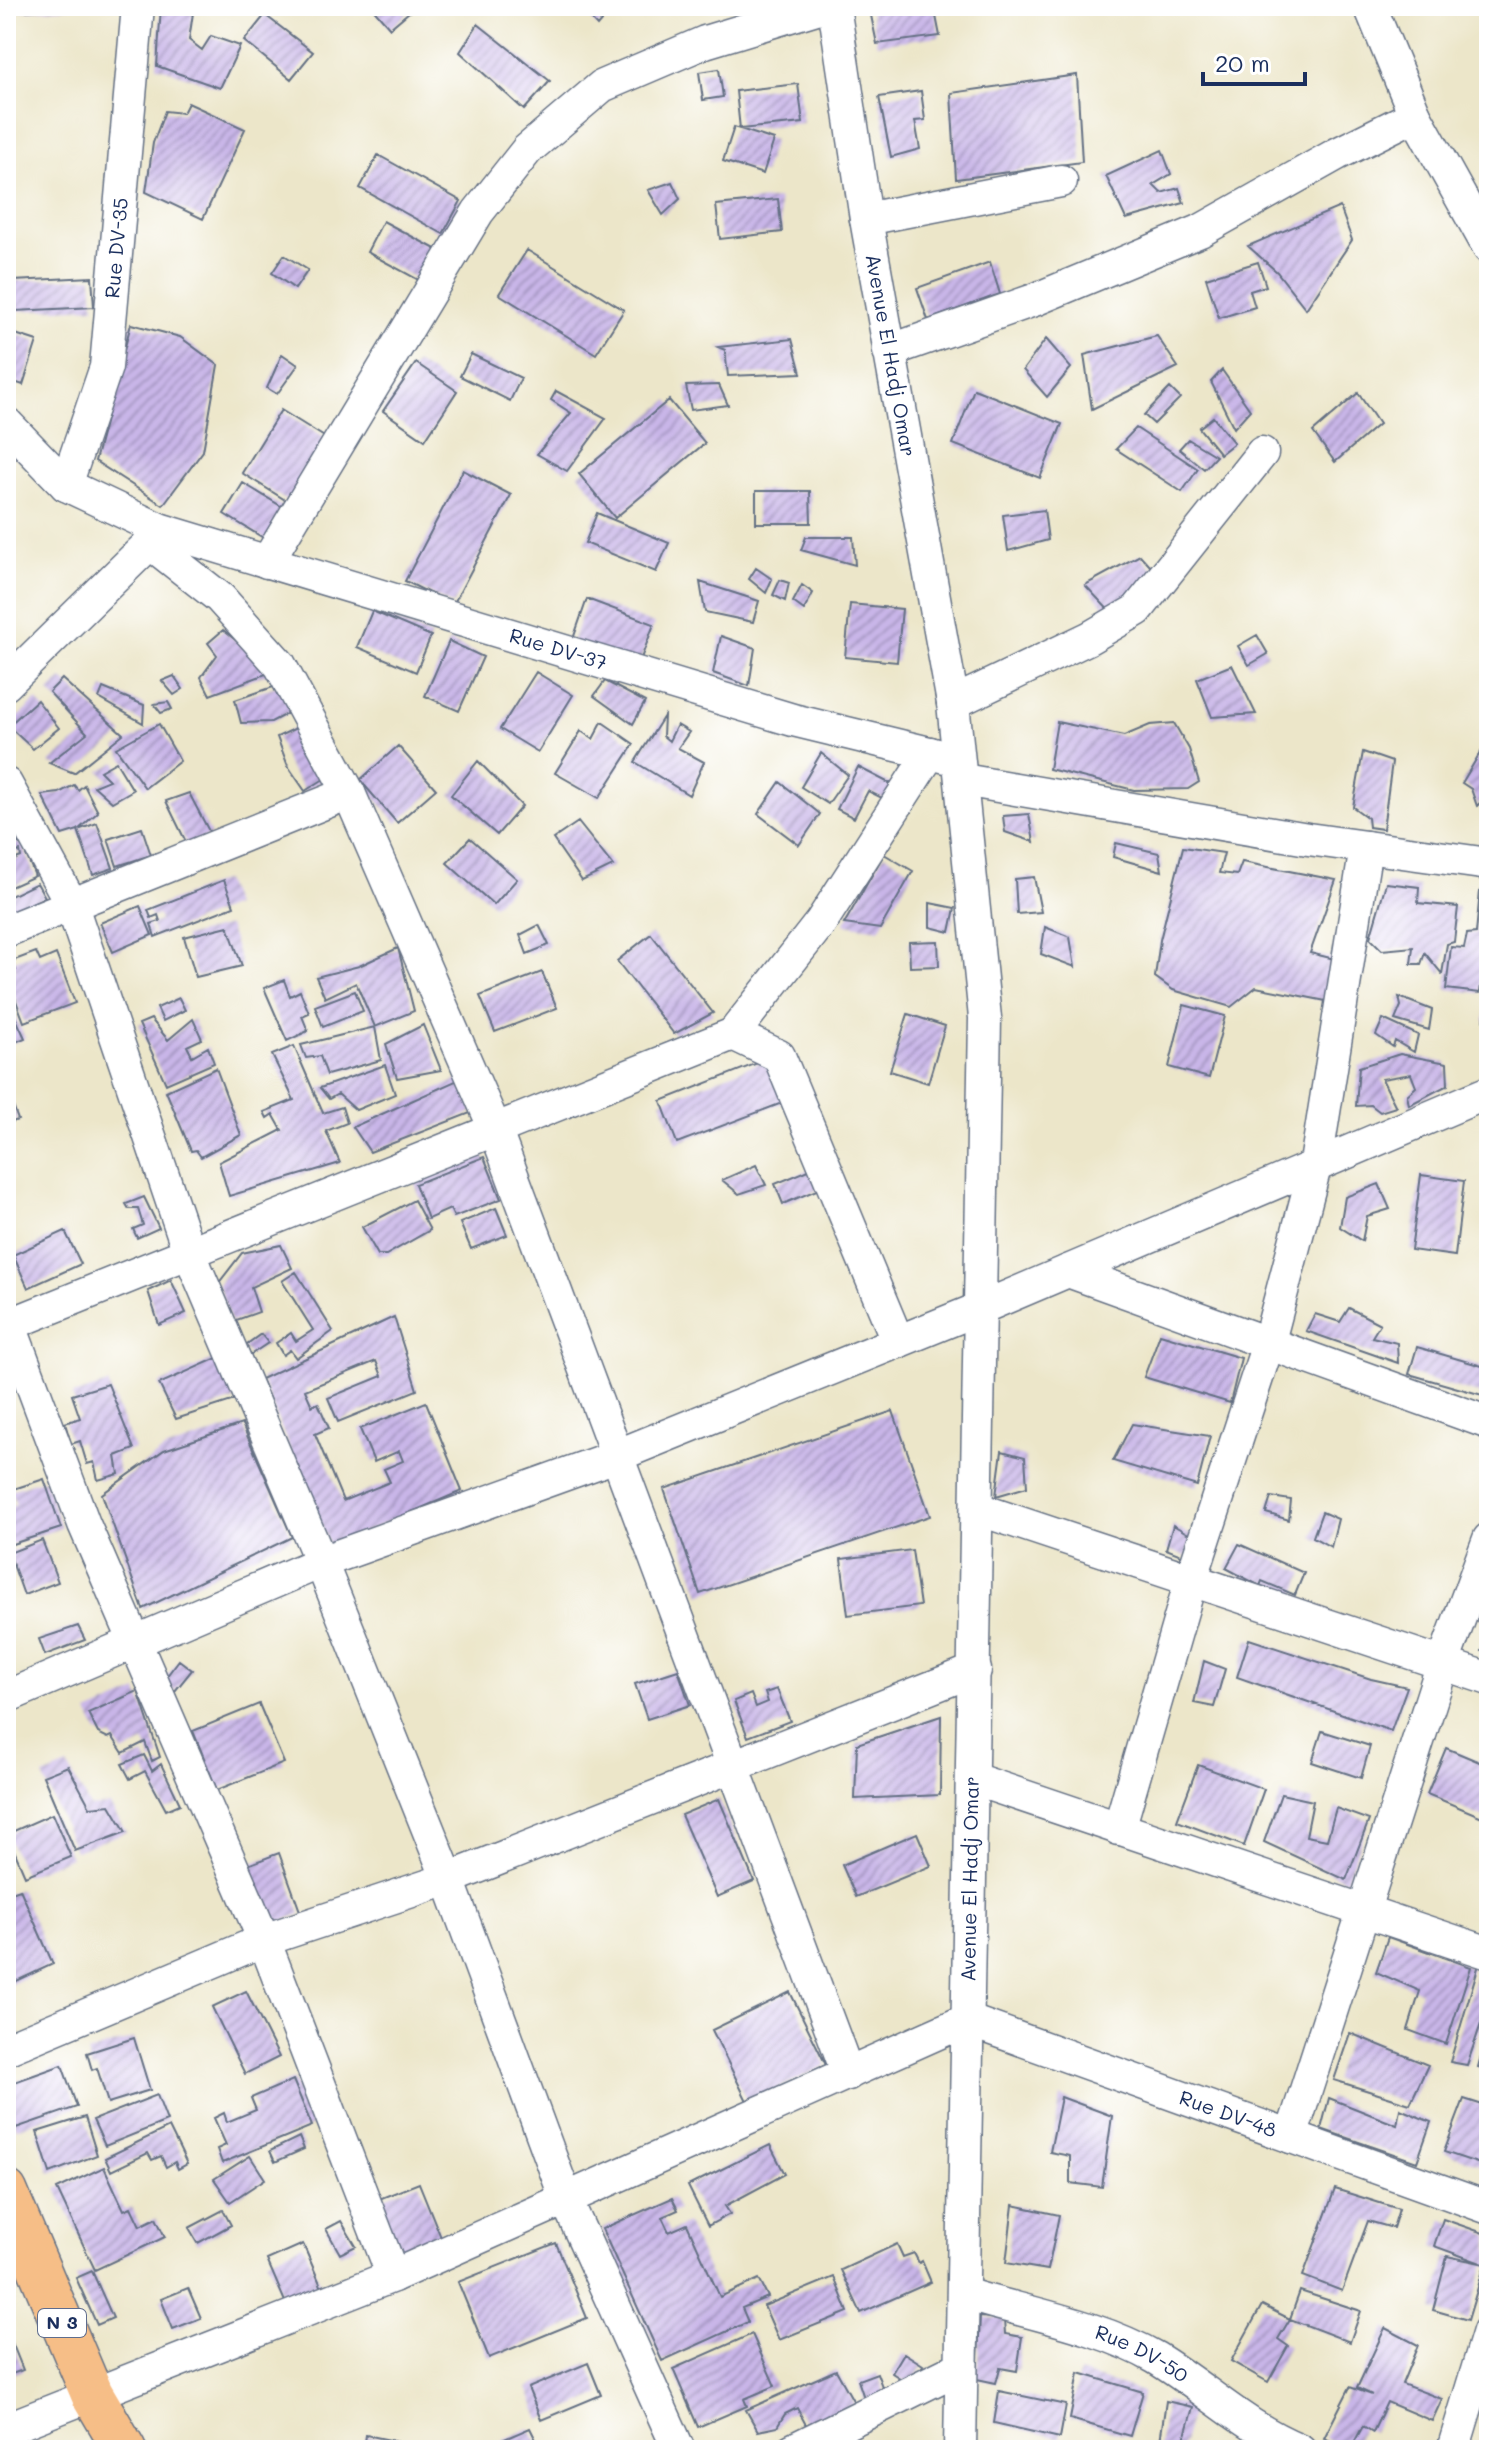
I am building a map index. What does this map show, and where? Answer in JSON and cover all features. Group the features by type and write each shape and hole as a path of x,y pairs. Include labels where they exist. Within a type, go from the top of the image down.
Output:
{"main road":[{"name":"N 3","path":"6,2191 92,2394 125,2450"}],"street":[{"name":"Rue DV-35","path":"66,485 106,367 138,6"},
{"path":"267,562 478,212 527,150 602,86 705,42 823,6"},
{"name":"Avenue El Hadj Omar","path":"834,6 866,219 953,703 950,765 985,1018 960,2450"},
{"path":"1370,6 1415,115 1485,232"},
{"path":"889,351 1034,300 1200,231 1337,154 1415,115"},
{"path":"866,219 1061,181"},
{"path":"6,423 66,485 154,536 220,598 280,665 349,793 495,1129 848,2074"},
{"path":"953,703 1089,638 1137,610 1262,453"},
{"path":"6,684 154,536"},
{"name":"Rue DV-37","path":"154,536 267,562 950,765 1366,847 1489,864"},
{"path":"393,2276 264,1940 84,1524 7,1322 733,1034 950,765"},
{"path":"6,784 71,903 189,1252 321,1562 448,1879 566,2199 679,2450"},
{"path":"6,931 349,793"},
{"path":"1119,1829 1191,1580 1269,1341 1316,1163 1366,847"},
{"path":"733,1034 779,1056 898,1342"},
{"path":"6,1697 321,1562 616,1456 898,1342 1489,1092"},
{"path":"1068,1271 1269,1341 1489,1423"},
{"path":"978,1509 1489,1679"},
{"path":"1291,2137 1443,1663 1489,1539"},
{"path":"6,2049 264,1940 448,1879 975,1670"},
{"path":"973,1779 1489,1953"},
{"path":"6,2429 393,2276 967,2020"},
{"name":"Rue DV-48","path":"967,2020 1489,2208"},
{"name":"Rue DV-50","path":"964,2294 1117,2340 1156,2359 1232,2414 1300,2450"},
{"path":"1453,2450 1489,2331"},
{"path":"792,2450 961,2367"}],"building":[{"path":"6,6 70,6 70,8 6,12"},
{"path":"161,6 194,6 189,40 202,50 211,36 240,46 220,88 157,66"},
{"path":"371,6 416,6 390,28"},
{"path":"579,6 614,6 597,26"},
{"path":"869,6 934,6 940,36 877,44"},
{"path":"265,15 313,52 291,79 244,41"},
{"path":"478,24 550,81 524,110 460,52"},
{"path":"719,69 723,97 703,100 699,72"},
{"path":"1077,75 1082,162 956,179 951,93"},
{"path":"798,84 803,123 740,129 736,91"},
{"path":"921,91 925,120 915,121 920,149 891,157 879,97"},
{"path":"188,103 245,129 203,219 146,192 153,143 165,111 183,113"},
{"path":"734,127 774,140 763,174 723,161"},
{"path":"1162,150 1171,174 1153,185 1161,193 1179,188 1184,203 1126,219 1106,176"},
{"path":"378,155 461,201 443,234 360,188"},
{"path":"672,182 680,199 663,215 648,190"},
{"path":"778,199 782,232 720,239 716,205"},
{"path":"1340,207 1352,240 1306,309 1277,272 1248,246"},
{"path":"383,221 441,252 424,283 367,252"},
{"path":"527,250 624,310 596,354 499,294"},
{"path":"284,255 308,270 295,289 272,273"},
{"path":"990,262 1000,294 928,320 917,288"},
{"path":"1258,262 1266,286 1250,291 1255,307 1219,318 1206,278"},
{"path":"92,277 94,307 15,311 13,281"},
{"path":"131,324 180,337 218,365 203,451 163,505 95,461"},
{"path":"6,331 37,341 23,385 6,379"},
{"path":"1157,336 1178,367 1092,409 1084,355"},
{"path":"792,339 801,373 728,376 725,350 718,347"},
{"path":"1046,339 1071,368 1047,397 1023,370"},
{"path":"282,354 298,365 277,394 267,388"},
{"path":"471,354 521,378 510,401 460,376"},
{"path":"416,363 457,391 425,440 383,411"},
{"path":"1222,370 1250,410 1234,428 1211,382"},
{"path":"719,385 728,405 691,410 686,386"},
{"path":"1170,388 1180,398 1154,424 1144,415"},
{"path":"974,389 1062,424 1040,478 953,444"},
{"path":"556,391 606,418 567,471 537,454 571,413 551,400"},
{"path":"1358,393 1379,424 1335,462 1313,432"},
{"path":"669,400 705,443 615,518 579,474"},
{"path":"281,410 334,443 295,506 242,473"},
{"path":"1213,417 1234,443 1220,454 1199,428"},
{"path":"1136,428 1198,469 1182,492 1116,449"},
{"path":"1188,439 1216,456 1204,469 1179,449"},
{"path":"463,470 511,495 453,605 405,581"},
{"path":"243,483 289,511 270,542 224,514"},
{"path":"756,491 810,491 811,523 756,523"},
{"path":"1044,510 1048,540 1008,551 1003,515"},
{"path":"597,513 669,543 656,572 585,543"},
{"path":"806,537 853,537 855,565 801,550"},
{"path":"1140,555 1160,577 1115,617 1085,585"},
{"path":"756,568 772,579 766,593 749,579"},
{"path":"780,580 789,583 785,601 773,595"},
{"path":"700,582 759,601 753,622 705,612"},
{"path":"802,585 813,593 804,610 793,602"},
{"path":"587,599 654,624 637,669 571,645"},
{"path":"850,604 902,609 897,662 845,657"},
{"path":"372,611 431,636 416,672 357,647"},
{"path":"223,630 274,671 210,695 201,677 217,655 208,643"},
{"path":"1257,635 1268,654 1249,665 1238,646"},
{"path":"721,636 755,648 749,686 713,673"},
{"path":"449,641 483,657 459,711 425,696"},
{"path":"1232,665 1256,714 1212,717 1197,679"},
{"path":"536,672 573,695 538,752 500,729"},
{"path":"174,676 183,689 174,695 162,681"},
{"path":"62,679 123,734 74,773 49,763 87,733 49,692"},
{"path":"605,681 645,702 633,724 594,696"},
{"path":"279,685 292,711 271,722 241,723 235,700"},
{"path":"103,688 144,705 143,723 99,698"},
{"path":"37,700 59,728 33,749 8,726"},
{"path":"168,702 172,709 161,713 154,704"},
{"path":"664,716 663,736 669,741 677,725 689,732 678,748 704,762 689,795 635,762"},
{"path":"602,722 634,744 599,798 555,773 581,731 593,739"},
{"path":"1057,722 1124,736 1150,725 1174,723 1189,749 1199,782 1188,789 1134,790 1049,769"},
{"path":"159,724 180,761 145,788 116,748"},
{"path":"298,727 324,779 305,791 288,766 277,737"},
{"path":"398,746 436,789 397,823 360,780"},
{"path":"1483,748 1489,752 1489,793 1477,806 1471,789 1462,783"},
{"path":"1363,752 1392,762 1383,829 1369,827 1368,818 1353,807"},
{"path":"821,753 848,775 828,804 801,787"},
{"path":"478,761 522,806 497,835 451,795"},
{"path":"116,762 133,790 112,802 94,786 109,780 100,771"},
{"path":"858,767 893,785 886,800 868,791 854,818 837,809"},
{"path":"780,782 820,814 799,845 758,814"},
{"path":"74,785 78,790 84,785 98,812 78,830 62,835 42,795 59,793"},
{"path":"189,793 211,835 187,844 166,801"},
{"path":"1029,814 1034,842 1005,832 1003,816"},
{"path":"578,822 613,866 582,881 553,839"},
{"path":"97,823 113,868 93,875 78,830"},
{"path":"142,828 151,855 117,866 108,839"},
{"path":"470,838 517,879 494,905 447,863"},
{"path":"21,842 35,876 6,889 6,863 21,857 20,851 6,855 6,847"},
{"path":"1116,843 1159,853 1162,871 1113,857"},
{"path":"1183,847 1224,853 1219,873 1237,875 1242,862 1336,880 1310,953 1347,962 1341,1004 1256,987 1231,1007 1173,990 1155,977 1160,940"},
{"path":"884,854 913,871 880,929 844,924"},
{"path":"1034,877 1041,912 1017,914 1015,879"},
{"path":"224,880 234,906 155,937 151,924 160,921 158,915 151,918 148,910"},
{"path":"37,883 45,897 7,915 6,898"},
{"path":"1386,883 1419,887 1418,903 1458,907 1454,942 1447,944 1442,974 1425,953 1421,964 1411,964 1413,947 1382,950 1370,938"},
{"path":"1480,891 1489,894 1489,954 1485,951 1480,993 1446,989 1451,947 1464,948 1467,934 1476,933"},
{"path":"930,903 955,908 950,932 930,927"},
{"path":"140,906 152,935 113,952 100,923"},
{"path":"539,925 549,945 527,954 520,935"},
{"path":"228,926 242,966 196,977 184,937"},
{"path":"1045,927 1070,937 1075,967 1041,954"},
{"path":"651,934 713,1013 674,1034 617,961"},
{"path":"938,941 939,966 910,967 909,942"},
{"path":"398,948 414,1011 375,1027 356,983 325,998 316,977 359,966"},
{"path":"36,952 40,961 56,954 75,1003 24,1022 6,974 16,970 12,961"},
{"path":"542,972 557,1008 495,1032 480,996"},
{"path":"284,980 290,996 300,991 309,1013 302,1016 308,1031 287,1041 264,988"},
{"path":"355,991 363,1011 323,1027 315,1006"},
{"path":"6,997 25,1038 6,1046"},
{"path":"1399,997 1432,1010 1429,1030 1395,1020 1401,1006"},
{"path":"179,998 185,1010 163,1021 157,1008"},
{"path":"1487,998 1489,1021 1484,1021"},
{"path":"1184,1005 1225,1016 1209,1078 1169,1067"},
{"path":"908,1014 945,1026 928,1083 890,1071"},
{"path":"151,1019 168,1040 193,1019 202,1039 187,1046 192,1056 208,1047 214,1063 166,1084 139,1024"},
{"path":"1383,1019 1418,1035 1414,1052 1395,1041 1393,1047 1376,1035"},
{"path":"423,1025 441,1070 397,1078 386,1044"},
{"path":"375,1027 381,1060 327,1075 320,1056 306,1058 301,1045"},
{"path":"294,1046 323,1113 342,1107 347,1123 326,1131 340,1163 229,1196 219,1162 282,1130 273,1114 267,1118 264,1112 294,1100 272,1055"},
{"path":"1400,1054 1447,1063 1448,1085 1409,1105 1407,1095 1416,1087 1411,1074 1382,1079 1396,1107 1380,1112 1371,1105 1356,1106 1359,1067"},
{"path":"773,1057 790,1100 677,1143 661,1101"},
{"path":"385,1065 395,1094 356,1110 338,1094 329,1099 320,1088"},
{"path":"216,1068 241,1135 201,1157 196,1150 191,1151 166,1091"},
{"path":"460,1079 473,1112 370,1152 353,1127"},
{"path":"6,1087 18,1120 6,1124"},
{"path":"484,1157 501,1199 454,1217 450,1209 428,1219 415,1184"},
{"path":"756,1165 766,1185 739,1194 722,1180"},
{"path":"816,1167 824,1187 783,1204 775,1184"},
{"path":"1421,1175 1464,1181 1455,1256 1411,1250"},
{"path":"1379,1184 1390,1209 1367,1216 1362,1241 1340,1227 1345,1197"},
{"path":"144,1197 159,1228 137,1238 133,1229 143,1225 138,1209 129,1209 126,1204"},
{"path":"414,1200 430,1230 386,1255 378,1255 362,1227"},
{"path":"496,1208 507,1235 471,1249 460,1223"},
{"path":"65,1231 81,1264 28,1288 13,1255"},
{"path":"281,1245 292,1268 251,1287 259,1312 231,1322 218,1284 242,1253"},
{"path":"1486,1263 1489,1264 1489,1282 1484,1282"},
{"path":"296,1272 333,1331 296,1358 290,1350 283,1355 276,1343 291,1333 296,1341 313,1330 282,1281"},
{"path":"171,1280 186,1313 159,1325 148,1291"},
{"path":"1349,1308 1380,1324 1372,1337 1397,1343 1398,1363 1306,1331 1315,1314 1340,1322"},
{"path":"394,1317 417,1390 338,1422 328,1398 382,1376 376,1361 305,1390 312,1406 318,1403 329,1428 315,1434 343,1501 390,1482 384,1469 403,1461 399,1451 374,1462 360,1429 426,1402 462,1491 330,1546 261,1379"},
{"path":"261,1334 268,1343 250,1355 243,1347"},
{"path":"1160,1334 1241,1358 1230,1403 1144,1377"},
{"path":"1417,1347 1489,1368 1489,1397 1409,1374"},
{"path":"217,1358 235,1400 176,1419 159,1384"},
{"path":"108,1384 134,1449 116,1456 119,1474 98,1480 94,1462 87,1464 80,1441 71,1444 65,1423 80,1418 72,1395"},
{"path":"893,1411 930,1516 700,1594 664,1489"},
{"path":"242,1424 292,1537 143,1609 102,1494 164,1450"},
{"path":"1132,1424 1210,1436 1197,1486 1113,1461"},
{"path":"1002,1451 1025,1457 1027,1487 996,1496"},
{"path":"44,1479 61,1528 6,1546 6,1508 16,1504 11,1490"},
{"path":"1271,1497 1291,1500 1289,1520 1266,1513"},
{"path":"1322,1512 1338,1519 1331,1547 1313,1537"},
{"path":"1173,1525 1192,1536 1186,1557 1166,1549"},
{"path":"42,1540 58,1582 24,1595 9,1553"},
{"path":"1239,1544 1304,1573 1295,1595 1262,1581 1260,1586 1226,1568"},
{"path":"912,1550 920,1606 848,1615 841,1559"},
{"path":"78,1626 85,1640 45,1655 39,1639"},
{"path":"1489,1634 1489,1654 1482,1651"},
{"path":"1249,1639 1371,1679 1407,1687 1391,1731 1237,1677"},
{"path":"179,1660 192,1670 175,1691 163,1681"},
{"path":"1204,1661 1225,1669 1214,1707 1194,1703"},
{"path":"678,1670 690,1705 647,1719 635,1684"},
{"path":"777,1689 790,1721 748,1737 734,1701 751,1694 756,1707 768,1702 765,1693"},
{"path":"138,1691 160,1757 152,1761 145,1742 123,1753 112,1736 108,1738 98,1733 88,1713"},
{"path":"259,1704 284,1763 217,1790 193,1731"},
{"path":"941,1716 940,1795 855,1799 857,1744"},
{"path":"1322,1731 1370,1746 1361,1778 1312,1762"},
{"path":"1446,1748 1489,1766 1487,1819 1427,1794"},
{"path":"144,1755 152,1771 161,1764 180,1804 166,1810 145,1771 130,1779 122,1764"},
{"path":"1198,1765 1264,1789 1244,1846 1177,1821"},
{"path":"68,1766 90,1807 110,1805 126,1832 75,1851 43,1776"},
{"path":"1281,1794 1313,1801 1306,1836 1327,1840 1336,1808 1369,1820 1346,1880 1264,1842"},
{"path":"719,1799 754,1881 717,1897 681,1815"},
{"path":"52,1814 71,1857 25,1876 7,1834"},
{"path":"917,1833 931,1866 856,1897 842,1865"},
{"path":"279,1853 301,1914 267,1926 245,1866"},
{"path":"20,1889 53,1964 6,1986 6,1894"},
{"path":"1388,1937 1471,1967 1446,2044 1408,2030 1420,1991 1376,1972"},
{"path":"1480,1961 1489,1965 1489,2000 1467,2065 1450,2062"},
{"path":"246,1991 279,2057 245,2074 212,2007"},
{"path":"790,1992 826,2065 748,2103 712,2030"},
{"path":"1489,2030 1489,2070 1478,2067"},
{"path":"1350,2033 1428,2065 1410,2104 1334,2080"},
{"path":"134,2038 150,2090 108,2103 97,2068 92,2070 87,2053"},
{"path":"62,2065 77,2107 16,2128 6,2106 6,2085"},
{"path":"293,2080 312,2126 222,2163 217,2149 226,2145 214,2118 224,2113 227,2122 256,2110 251,2098"},
{"path":"157,2095 167,2121 105,2146 93,2120"},
{"path":"1061,2097 1112,2116 1102,2187 1070,2183 1070,2156 1050,2152"},
{"path":"1329,2098 1397,2125 1400,2109 1431,2122 1417,2162 1321,2129"},
{"path":"1464,2099 1489,2107 1489,2167 1444,2152"},
{"path":"85,2117 97,2155 50,2173 37,2132"},
{"path":"169,2127 187,2164 178,2169 175,2162 166,2167 161,2156 152,2160 148,2153 111,2171 105,2158"},
{"path":"299,2137 304,2149 275,2162 270,2151"},
{"path":"770,2145 785,2174 725,2206 730,2214 708,2226 688,2186"},
{"path":"250,2156 265,2179 230,2202 214,2179"},
{"path":"104,2167 124,2210 131,2207 140,2226 156,2218 165,2237 95,2270 57,2189"},
{"path":"419,2183 442,2240 398,2258 374,2201"},
{"path":"1335,2189 1399,2209 1393,2228 1368,2221 1342,2291 1303,2276"},
{"path":"672,2198 678,2210 662,2217 669,2232 687,2224 720,2297 759,2279 768,2297 742,2308 748,2322 662,2361 602,2229"},
{"path":"1013,2205 1059,2215 1048,2270 1006,2263"},
{"path":"223,2210 231,2225 198,2243 189,2228"},
{"path":"1443,2219 1489,2235 1489,2266 1434,2246"},
{"path":"341,2221 356,2246 340,2254 326,2229"},
{"path":"556,2243 587,2318 489,2358 458,2282"},
{"path":"303,2244 325,2295 289,2311 267,2260"},
{"path":"897,2244 903,2257 914,2253 919,2263 922,2261 931,2282 861,2313 841,2270"},
{"path":"1447,2256 1485,2264 1468,2320 1433,2310"},
{"path":"92,2271 113,2318 97,2325 76,2278"},
{"path":"834,2277 848,2312 779,2340 764,2306"},
{"path":"188,2288 201,2318 173,2329 161,2299"},
{"path":"1300,2291 1361,2311 1350,2342 1290,2319"},
{"path":"1262,2305 1290,2319 1278,2339 1288,2346 1268,2382 1231,2361"},
{"path":"980,2317 1004,2319 1005,2334 1022,2337 1017,2371 1000,2368 996,2383 977,2379"},
{"path":"1385,2328 1418,2345 1402,2384 1442,2399 1432,2421 1387,2402 1373,2432 1363,2426 1350,2450 1324,2438 1350,2387 1372,2395 1357,2388"},
{"path":"752,2334 775,2386 744,2399 747,2406 698,2427 673,2369"},
{"path":"11,2340 23,2370 6,2376 6,2342"},
{"path":"904,2353 923,2365 911,2385 892,2373"},
{"path":"588,2363 601,2395 541,2420 528,2388"},
{"path":"836,2370 855,2404 806,2425 797,2408 785,2414 777,2427 758,2431 746,2410"},
{"path":"877,2373 885,2395 865,2401 858,2380"},
{"path":"1079,2373 1143,2392 1130,2436 1070,2419"},
{"path":"999,2391 1066,2405 1060,2438 994,2423"},
{"path":"1166,2401 1193,2407 1181,2450 1159,2448"},
{"path":"530,2428 541,2450 507,2450 502,2440"},
{"path":"366,2435 434,2449 434,2450 364,2450"}]}
